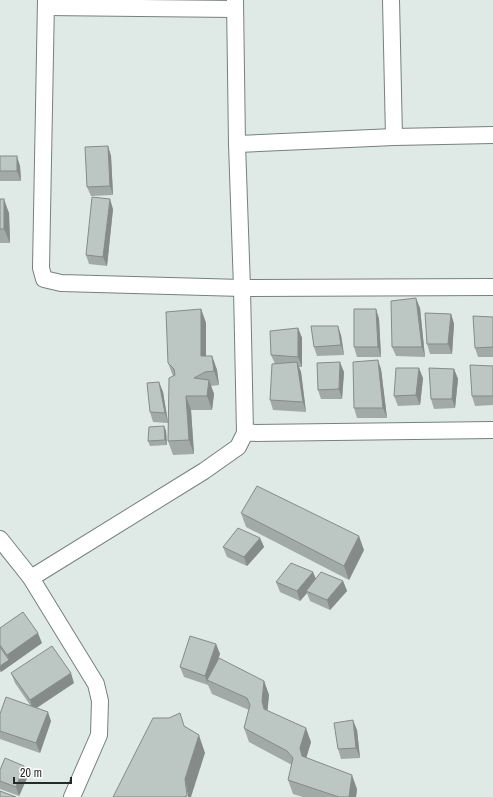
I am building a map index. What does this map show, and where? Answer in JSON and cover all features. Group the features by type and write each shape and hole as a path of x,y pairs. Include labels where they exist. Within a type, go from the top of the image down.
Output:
{"street":[{"path":"391,0 394,137"},
{"path":"31,578 204,471 238,447 245,433 242,288 237,144 235,5 46,4 41,268 44,279 61,284 242,288 493,287"},
{"path":"237,144 394,137 493,135"},
{"path":"245,433 493,430"},
{"path":"0,539 31,578 96,684 100,701 99,735 72,797"}],"building":[{"path":"108,146 110,186 87,187 85,147"},
{"path":"0,156 17,156 17,171 0,171"},
{"path":"92,197 110,199 103,257 86,255"},
{"path":"0,199 4,199 4,229 0,229"},
{"path":"416,298 422,347 392,347 391,301"},
{"path":"201,309 201,356 212,356 214,371 205,372 194,378 209,380 207,396 186,396 189,440 168,441 169,378 175,375 174,369 168,363 166,312"},
{"path":"354,309 376,309 378,347 354,347"},
{"path":"425,313 451,314 448,344 427,344"},
{"path":"473,316 493,317 493,347 475,348"},
{"path":"311,326 338,326 341,345 314,347"},
{"path":"298,328 298,357 271,355 270,331"},
{"path":"378,360 383,408 354,408 353,362"},
{"path":"297,362 303,402 270,400 272,364"},
{"path":"340,362 339,389 318,390 317,363"},
{"path":"470,365 493,366 493,396 472,396"},
{"path":"396,368 419,368 416,395 394,396"},
{"path":"429,368 454,369 452,399 431,399"},
{"path":"159,382 165,413 150,412 147,383"},
{"path":"164,426 165,440 148,441 149,427"},
{"path":"257,486 359,536 344,566 241,513"},
{"path":"238,528 260,538 244,557 223,547"},
{"path":"291,563 313,572 297,591 276,582"},
{"path":"321,572 343,581 327,600 306,591"},
{"path":"23,612 38,633 7,655 0,645 0,628"},
{"path":"190,636 216,644 205,676 180,667"},
{"path":"52,646 71,673 30,700 11,673"},
{"path":"0,647 9,660 0,666"},
{"path":"219,658 264,681 262,701 264,709 306,728 300,748 302,756 352,775 349,797 339,797 288,780 293,758 287,751 244,728 250,705 247,698 207,680"},
{"path":"6,697 48,712 36,743 0,731 0,714"},
{"path":"180,713 184,726 199,735 185,779 187,796 113,797 153,718 169,718"},
{"path":"353,720 356,748 338,749 334,723"},
{"path":"5,758 24,766 16,787 0,781 0,770"},
{"path":"0,791 16,797 0,797"}]}
